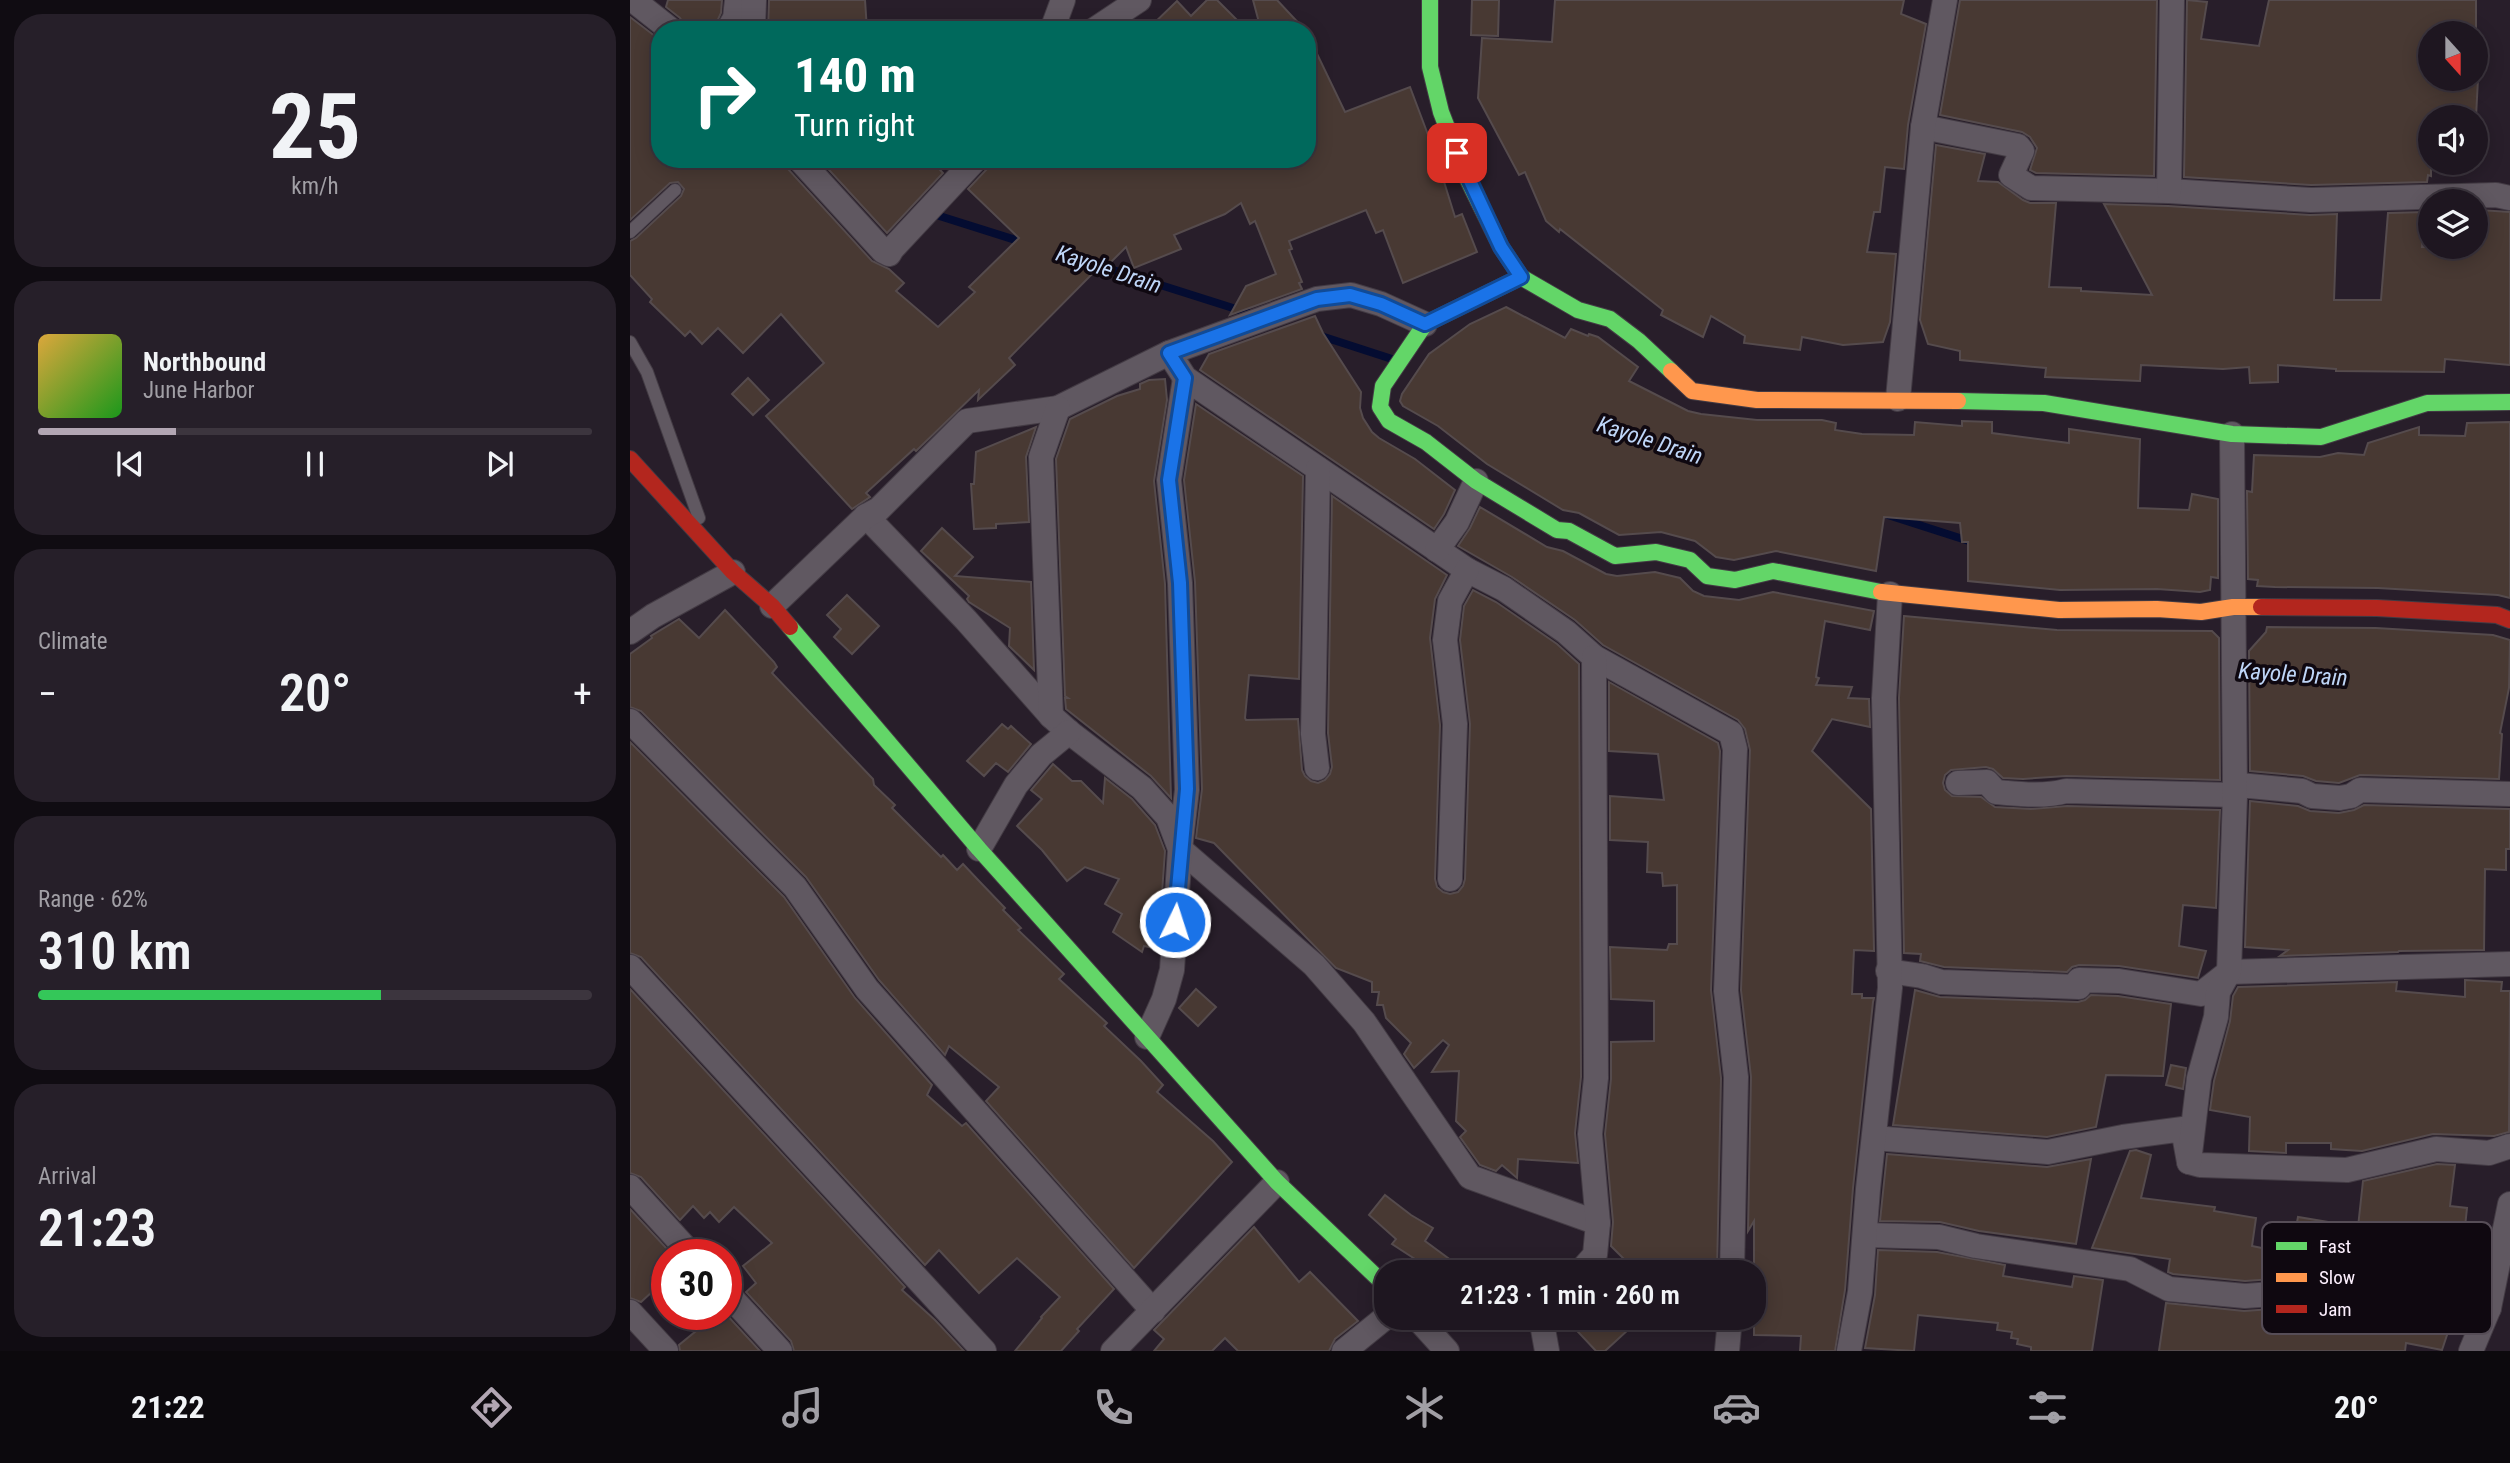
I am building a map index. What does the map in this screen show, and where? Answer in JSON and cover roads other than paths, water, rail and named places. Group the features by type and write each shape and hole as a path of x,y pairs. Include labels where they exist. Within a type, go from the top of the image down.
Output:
{"street":[{"path":"632,0 659,21"},
{"path":"733,21 737,0"},
{"path":"753,21 754,0"},
{"path":"1055,21 1063,0"},
{"path":"1108,21 1139,0"},
{"path":"1430,0 1430,67 1441,112 1465,174 1501,247 1521,277 1578,310 1610,319 1639,341 1692,391 1757,400 1898,399 2045,403 2232,434 2320,437 2427,403 2510,402"},
{"path":"1898,399 1923,127 1945,0"},
{"path":"2169,191 2172,0"},
{"path":"1923,127 2018,146 2022,151 2011,175 2031,188 2169,191 2311,200 2496,195 2510,198"},
{"path":"807,168 883,251 889,254 968,168"},
{"path":"1521,277 1425,324 1383,386 1380,407 1389,421 1426,442 1476,481 1557,530 1569,531 1615,556 1656,552 1690,560 1707,576 1735,580 1773,571 1890,594 2059,610 2157,609 2201,612 2233,607 2377,608 2497,615 2510,620"},
{"path":"772,606 866,516 879,509 967,421 1058,408 1169,353 1317,299 1350,295 1381,304 1425,324"},
{"path":"1169,353 1185,378 1467,570 1504,589 1566,632 1594,657 1731,733 1735,749 1726,990 1736,1077 1731,1260"},
{"path":"1147,1037 1164,999 1172,970 1187,789 1180,583 1169,480 1185,378"},
{"path":"979,849 1016,785 1041,755 1060,724 1041,457 1058,408"},
{"path":"2189,1162 2199,1078 2216,1017 2218,992 2229,972 2235,795 2232,434"},
{"path":"631,461 733,572 772,606 979,849 1277,1182 1374,1275"},
{"path":"1317,768 1313,734 1318,469"},
{"path":"1437,550 1457,522 1476,481"},
{"path":"866,516 966,620 1060,724 1142,788 1168,817 1180,849 1314,965 1364,1022 1470,1177 1598,1223"},
{"path":"1450,879 1455,724 1445,640 1450,601 1467,570"},
{"path":"630,632 653,615 733,572"},
{"path":"1849,1351 1860,1292 1889,988 1884,698 1890,594"},
{"path":"1591,1260 1595,1255 1598,1223 1590,1134 1596,1078 1594,657"},
{"path":"630,721 794,887 867,989 1153,1311"},
{"path":"1958,783 1987,782 1996,792 2031,795 2050,795 2066,791 2235,795"},
{"path":"2235,795 2239,785 2340,798 2351,796 2360,790 2510,794"},
{"path":"1888,971 1923,976 1941,982 2079,987 2079,980 2119,981 2201,994 2229,972 2510,964"},
{"path":"630,967 984,1351"},
{"path":"1874,1138 2048,1152 2123,1137 2183,1129 2189,1162"},
{"path":"2189,1162 2210,1166 2347,1170 2436,1149 2489,1153 2510,1146"},
{"path":"1113,1351 1277,1182"},
{"path":"630,1188 677,1239"},
{"path":"2492,1293 2510,1204"},
{"path":"1865,1235 1939,1237 1976,1246 2130,1269 2169,1289 2245,1296 2262,1295"},
{"path":"742,1309 780,1351"},
{"path":"630,1312 666,1351"},
{"path":"1344,1351 1374,1327"},
{"path":"1428,1330 1447,1351"},
{"path":"1543,1330 1546,1351"},
{"path":"1727,1351 1730,1330"},
{"path":"2471,1351 2478,1334"}],"lane":[{"path":"630,232 675,190"},
{"path":"630,342 647,372 709,545"}],"waterway":[{"name":"Kayole Drain","path":"930,213 1025,243"},
{"name":"Kayole Drain","path":"1091,263 1255,315"},
{"name":"Kayole Drain","path":"1318,335 1392,359"},
{"name":"Kayole Drain","path":"1888,515 1969,541"}]}
